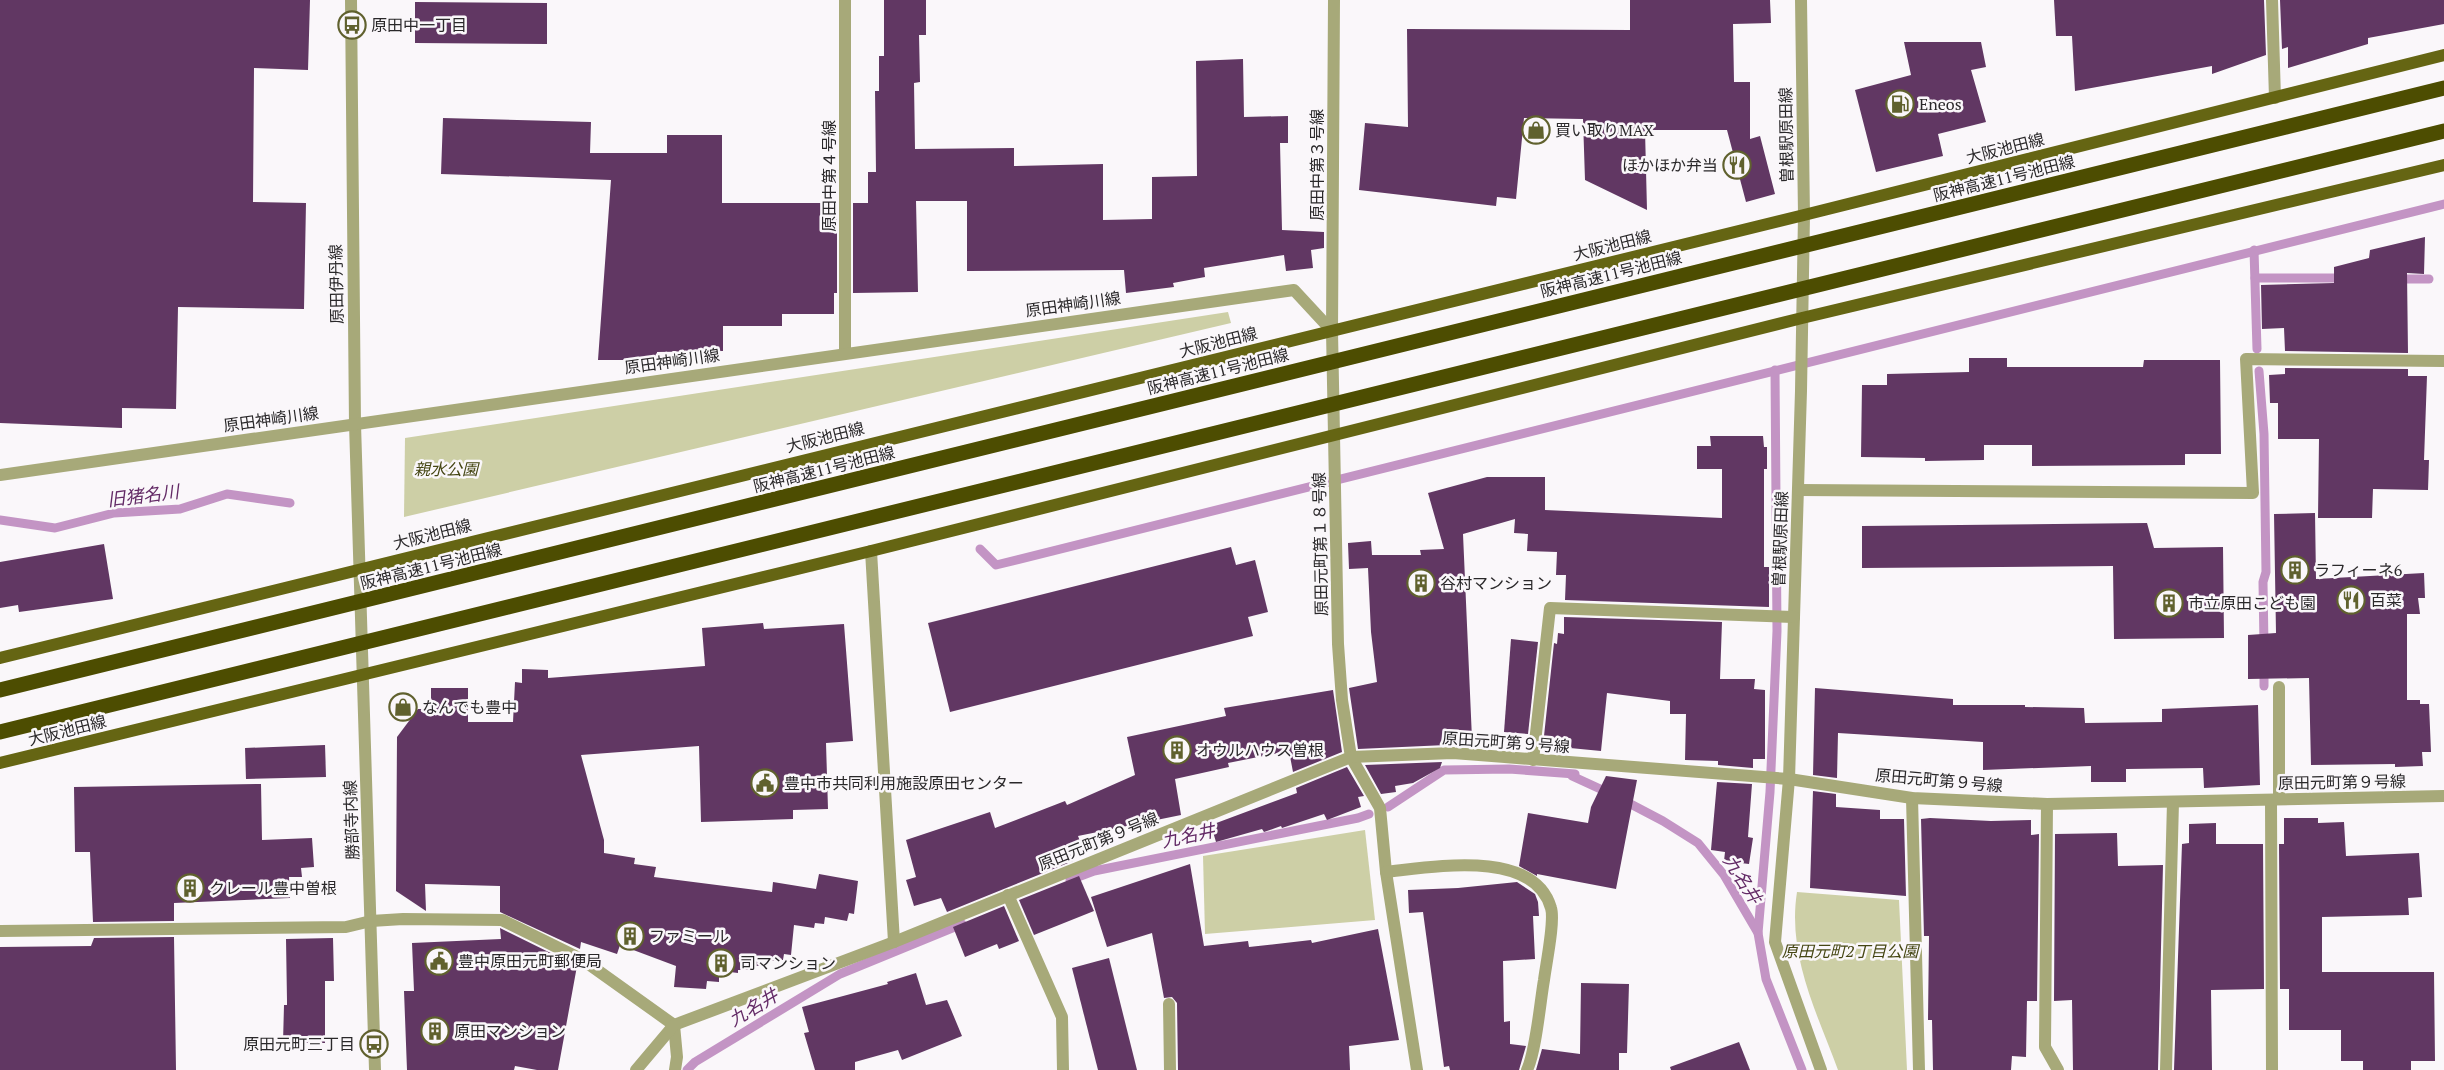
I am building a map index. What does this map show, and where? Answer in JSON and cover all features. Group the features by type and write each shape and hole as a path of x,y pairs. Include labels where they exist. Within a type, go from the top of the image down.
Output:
{"highway":[{"name":"阪神高速11号池田線","path":"0,690 2444,88"},
{"path":"0,732 2444,131"}],"main road":[{"name":"大阪池田線","path":"0,658 359,568 1804,215 2444,55"},
{"name":"大阪池田線","path":"0,763 871,551 1802,318 2444,165"}],"street":[{"name":"原田伊丹線","path":"351,0 355,424 359,568"},
{"name":"原田中第４号線","path":"845,353 846,0"},
{"name":"原田中第３号線","path":"1332,331 1334,0"},
{"name":"曽根駅原田線","path":"1801,0 1804,215 1801,391 1798,490 1783,617 1777,778 1775,942 1821,1070"},
{"path":"2272,0 2275,98"},
{"name":"原田神崎川線","path":"0,475 1294,290 1332,331"},
{"name":"原田元町第１８号線","path":"1332,331 1337,510 1338,644 1342,700 1351,757"},
{"path":"1798,490 2253,492 2246,360 2444,361"},
{"path":"871,551 894,942"},
{"name":"勝部寺内線","path":"359,568 375,1070"},
{"path":"1533,760 1550,608 1783,617"},
{"path":"2272,1070 2275,800 2279,687"},
{"name":"原田元町第９号線","path":"636,1070 674,1025 894,942 1008,894 1351,757 1453,753 1777,778 1912,798 2047,804 2444,796"},
{"path":"1351,757 1380,808 1386,872 1417,1070"},
{"path":"1912,798 1919,1070"},
{"path":"2166,1070 2173,802"},
{"path":"2047,804 2045,1047 2058,1070"},
{"path":"1386,872 1436,867 1504,868 1534,881 1546,895 1552,909 1548,952 1528,1070"},
{"path":"1008,894 1062,1017 1063,1070"},
{"path":"0,931 346,927 371,921 403,919 502,920 583,960 674,1025 677,1057 675,1070"},
{"path":"1169,1004 1170,1070"}],"green space":[{"name":"親水公園","path":"1228,312 1231,323 404,517 405,438"},
{"path":"1365,830 1375,920 1205,934 1203,856"},
{"name":"原田元町2丁目公園","path":"1797,892 1899,900 1907,1070 1838,1070 1813,1005 1800,961 1795,915"}],"building":[{"path":"0,0 310,0 308,70 254,68 253,202 306,203 304,309 178,307 176,409 122,408 122,428 0,423"},
{"path":"884,0 926,0 926,35 919,35 920,82 914,83 915,149 1014,148 1014,166 1103,164 1103,220 1152,219 1152,177 1197,176 1196,61 1243,59 1244,117 1288,116 1288,143 1280,143 1282,230 1324,232 1324,248 1311,250 1313,268 1286,271 1284,255 1204,268 1205,277 1173,283 1174,287 1126,293 1124,270 967,271 967,201 916,201 918,292 853,293 853,203 868,203 868,172 876,172 875,91 879,91 879,56 884,56"},
{"path":"1630,0 1770,0 1771,23 1733,24 1734,82 1750,82 1750,139 1760,136 1775,194 1746,202 1727,130 1645,130 1647,210 1585,180 1583,119 1524,118 1516,199 1497,197 1496,206 1359,190 1365,123 1408,127 1407,29 1630,30"},
{"path":"2054,0 2264,0 2266,55 2212,74 2212,66 2075,91 2072,36 2056,36"},
{"path":"2280,0 2444,0 2444,24 2368,38 2368,44 2288,68 2288,47 2282,49"},
{"path":"415,2 547,3 547,44 415,43"},
{"path":"1904,42 1981,42 1986,67 1971,70 1986,122 1938,134 1943,156 1876,172 1855,90 1911,75"},
{"path":"443,118 591,122 590,153 667,153 667,135 722,135 722,203 837,203 837,293 834,293 834,314 782,314 782,326 723,326 723,351 657,352 657,360 598,360 611,180 441,174"},
{"path":"2425,237 2424,274 2407,273 2408,353 2285,351 2284,328 2262,329 2261,285 2334,283 2334,267 2369,258 2370,250"},
{"path":"1969,358 2007,358 2007,367 2143,367 2144,360 2220,360 2221,454 2185,454 2185,465 2032,466 2032,445 1984,445 1984,460 1925,461 1925,458 1861,457 1862,385 1887,385 1887,374 1969,372"},
{"path":"2285,368 2408,369 2408,376 2427,376 2424,460 2429,460 2428,490 2373,489 2372,518 2318,518 2319,439 2278,439 2278,403 2270,403 2269,375 2285,374"},
{"path":"1710,436 1763,436 1764,447 1767,447 1767,469 1764,469 1764,567 1769,567 1769,607 1565,600 1566,575 1556,575 1557,552 1527,551 1528,534 1514,533 1515,519 1463,534 1472,739 1446,742 1446,745 1358,749 1349,688 1377,682 1371,632 1368,568 1349,569 1348,543 1371,541 1372,555 1421,555 1420,550 1444,549 1428,493 1487,477 1545,477 1545,510 1722,518 1722,469 1697,469 1697,446 1711,446"},
{"path":"2315,513 2316,579 2424,573 2425,598 2418,598 2420,614 2407,614 2407,700 2420,700 2420,704 2429,704 2431,752 2422,752 2423,766 2395,767 2395,764 2311,765 2309,678 2248,679 2248,635 2276,633 2274,514"},
{"name":"市立原田こども園","path":"2147,523 2154,548 2223,547 2224,638 2114,639 2113,566 1862,568 1862,526"},
{"path":"104,544 113,599 19,612 18,605 0,608 0,562"},
{"path":"1231,547 1236,565 1255,560 1268,612 1248,617 1253,636 950,712 928,623"},
{"path":"1564,617 1722,622 1720,679 1755,679 1754,689 1765,690 1765,759 1753,759 1753,768 1718,765 1718,761 1685,760 1686,714 1670,714 1670,701 1607,693 1601,751 1570,748 1571,740 1544,736 1554,643 1557,644 1558,633 1564,634"},
{"path":"763,623 764,629 844,624 853,741 826,743 828,809 793,810 793,819 701,822 699,746 581,755 604,840 604,853 635,858 634,864 656,867 654,877 772,892 773,882 816,889 819,874 858,881 854,914 849,913 847,921 825,917 824,924 815,923 814,928 794,925 791,955 784,954 783,960 765,961 765,965 748,967 748,970 738,970 738,973 730,972 729,975 719,974 719,982 707,981 706,989 674,987 676,966 620,945 617,954 581,942 580,949 500,912 500,886 425,884 426,911 396,891 397,737 418,709 431,709 431,688 468,688 468,722 513,722 515,682 522,683 522,669 548,670 548,678 705,666 702,628"},
{"path":"1511,639 1538,642 1528,734 1504,732"},
{"path":"1815,688 1953,699 1953,705 2025,705 2025,707 2084,708 2085,723 2162,722 2162,709 2258,705 2260,785 2204,788 2203,768 2126,769 2126,782 2091,782 2091,766 1983,770 1983,742 1838,733 1837,778 1813,775"},
{"path":"1333,690 1342,752 1293,772 1289,751 1228,763 1229,767 1175,779 1181,815 1078,836 1083,849 1070,854 1073,861 947,912 941,898 914,906 906,880 916,877 906,840 990,812 995,828 1065,801 1067,805 1135,775 1127,737 1226,716 1224,708"},
{"path":"325,745 326,777 246,779 245,748"},
{"path":"1442,762 1440,768 1413,783 1395,786 1396,792 1381,794 1365,765"},
{"path":"1347,767 1364,796 1358,797 1361,807 1327,820 1324,814 1282,828 1281,826 1264,832 1262,829 1216,842 1211,825 1297,793 1296,788"},
{"path":"1606,776 1637,780 1616,889 1537,874 1537,876 1519,866 1528,813 1588,823 1591,807"},
{"path":"1717,782 1752,784 1748,837 1753,838 1749,864 1724,861 1725,852 1711,850"},
{"path":"261,784 262,840 312,838 314,867 301,868 302,877 289,877 290,898 174,903 174,921 93,922 90,852 75,852 74,787"},
{"path":"1813,791 1836,794 1836,807 1880,810 1880,819 1904,819 1906,896 1810,888"},
{"path":"2284,818 2318,818 2318,823 2344,822 2346,856 2419,853 2422,897 2408,898 2409,915 2322,917 2322,972 2434,972 2435,1061 2411,1061 2411,1070 2363,1070 2363,1061 2341,1061 2341,1030 2289,1030 2289,989 2280,989 2279,844 2284,844"},
{"path":"1921,819 1991,821 2031,820 2031,835 2039,834 2037,1001 2027,1001 2026,1057 2012,1056 2011,1070 1933,1070 1932,1020 1928,1020 1929,936 1924,936"},
{"path":"2216,823 2216,844 2263,844 2264,989 2211,990 2212,1070 2174,1070 2182,844 2189,843 2189,824"},
{"path":"2117,833 2118,866 2163,865 2158,1070 2073,1070 2072,1000 2054,1001 2055,834"},
{"path":"1190,864 1204,946 1248,941 1249,947 1311,940 1312,943 1378,929 1399,1040 1349,1046 1350,1070 1178,1070 1177,1003 1172,997 1164,998 1152,933 1107,947 1091,897"},
{"path":"1079,876 1094,911 1034,935 1019,900"},
{"path":"1517,882 1535,894 1538,902 1539,916 1533,916 1535,959 1503,961 1504,1022 1510,1021 1510,1044 1526,1046 1519,1070 1450,1070 1449,1066 1444,1067 1423,912 1409,913 1408,890 1458,888"},
{"path":"1004,906 1019,941 999,949 997,944 965,957 953,927"},
{"path":"500,928 577,966 558,1070 537,1070 515,1066 514,1070 407,1070 404,991 414,991 412,943 501,939"},
{"path":"174,937 176,1070 0,1070 0,947 91,946 94,938"},
{"path":"333,938 334,981 325,981 325,1043 283,1043 284,1005 287,1005 286,939"},
{"path":"1109,958 1137,1070 1098,1070 1072,968"},
{"path":"916,973 926,1005 947,1000 962,1036 902,1060 898,1050 855,1062 855,1070 815,1070 804,1033 809,1032 802,1007 888,984 887,982"},
{"path":"1581,983 1629,984 1627,1053 1619,1053 1619,1070 1536,1070 1542,1049 1580,1054"},
{"path":"1739,1042 1750,1070 1671,1070 1670,1067"}],"waterway":[{"path":"980,549 996,565 2444,204"},
{"path":"2254,250 2257,349"},
{"path":"2255,278 2346,278"},
{"path":"2397,279 2429,279"},
{"path":"1758,933 1770,792 1777,631 1775,370"},
{"path":"2259,371 2264,434 2266,572 2263,582 2264,646"},
{"name":"旧猪名川","path":"0,520 55,528 114,513 180,509 227,494 290,503"},
{"path":"2264,669 2264,686"},
{"name":"九名井","path":"1388,807 1444,770 1509,769 1575,774"},
{"name":"九名井","path":"1572,776 1609,793"},
{"name":"九名井","path":"1623,800 1663,821 1698,843 1724,875 1758,933 1766,979 1802,1070"},
{"name":"九名井","path":"1070,880 1094,871 1358,818 1369,814"},
{"name":"九名井","path":"687,1070 695,1062 840,974 962,924"}],"place":[{"name":"原田中一丁目","path":"352,25"},
{"name":"Eneos","path":"1900,104"},
{"name":"買い取りMAX","path":"1536,130"},
{"name":"ほかほか弁当","path":"1737,165"},
{"name":"ラフィーネ6","path":"2295,570"},
{"name":"谷村マンション","path":"1421,583"},
{"name":"百菜","path":"2351,600"},
{"name":"市立原田こども園","path":"2169,603"},
{"name":"なんでも豊中","path":"403,707"},
{"name":"オウルハウス曽根","path":"1177,750"},
{"name":"豊中市共同利用施設原田センター","path":"765,783"},
{"name":"クレール豊中曽根","path":"190,888"},
{"name":"ファミール","path":"630,936"},
{"name":"豊中原田元町郵便局","path":"439,961"},
{"name":"司マンション","path":"721,963"},
{"name":"原田マンション","path":"435,1031"},
{"name":"原田元町三丁目","path":"374,1044"}]}
